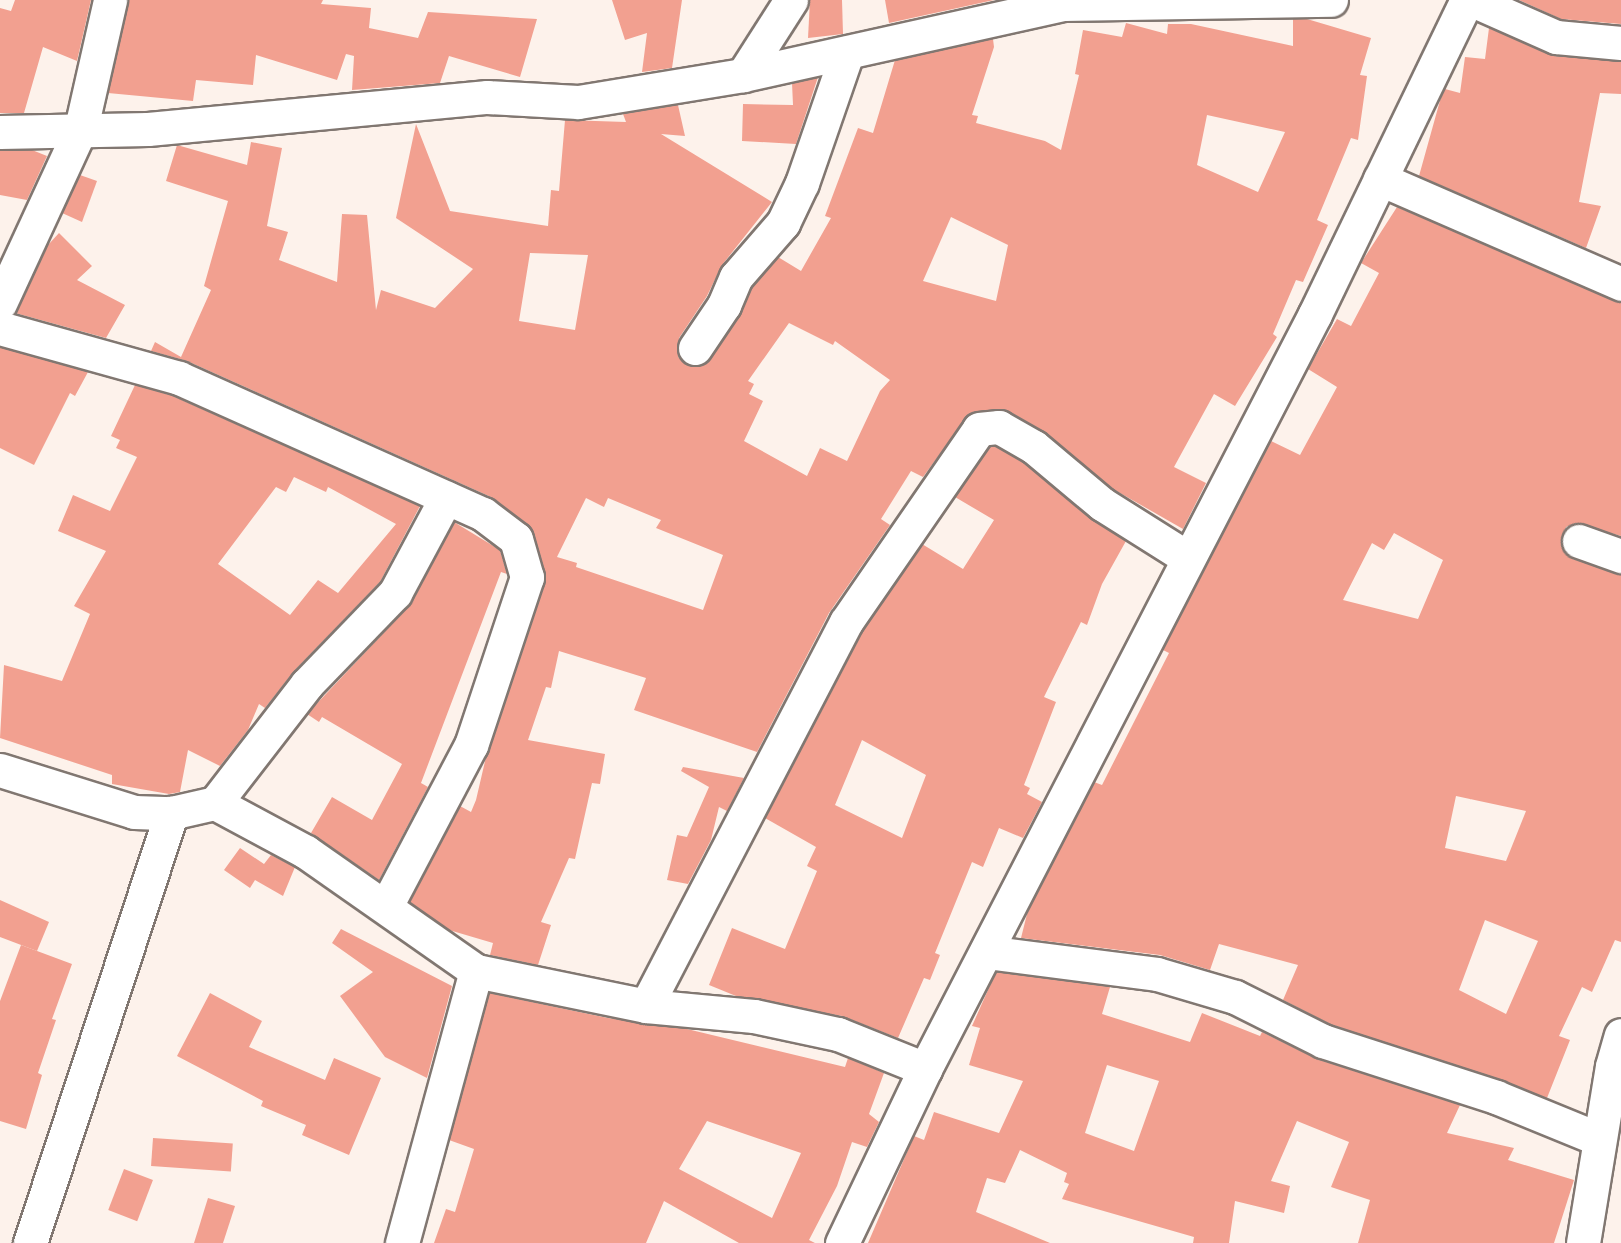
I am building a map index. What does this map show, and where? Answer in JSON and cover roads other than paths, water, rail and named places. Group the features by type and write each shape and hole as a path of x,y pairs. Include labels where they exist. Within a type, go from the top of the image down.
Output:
{"street":[{"path":"0,303 81,128 110,0"},
{"path":"743,75 791,0"},
{"path":"0,132 81,128 148,129 487,97 578,102 743,75 1063,4 1331,0"},
{"path":"842,1243 925,1069 1186,557 1315,314 1467,0"},
{"path":"1472,0 1556,37 1621,42"},
{"path":"695,348 724,305 736,277 783,223 802,183 847,53"},
{"path":"1380,179 1621,284"},
{"path":"0,328 179,378 483,513 516,539 527,577 471,745 386,906"},
{"path":"646,1006 846,622 979,429 999,427 1034,447 1102,504 1186,557"},
{"path":"0,770 134,812 171,813 215,803 307,684 395,593 446,498"},
{"path":"1579,542 1621,556"},
{"path":"215,803 306,852 476,971 646,1006 754,1016 838,1034 925,1069"},
{"path":"30,1243 171,813"},
{"path":"986,952 1157,974 1235,997 1323,1041 1496,1097 1599,1139"},
{"path":"402,1243 476,971"},
{"path":"1583,1243 1599,1139 1621,1035"}]}
